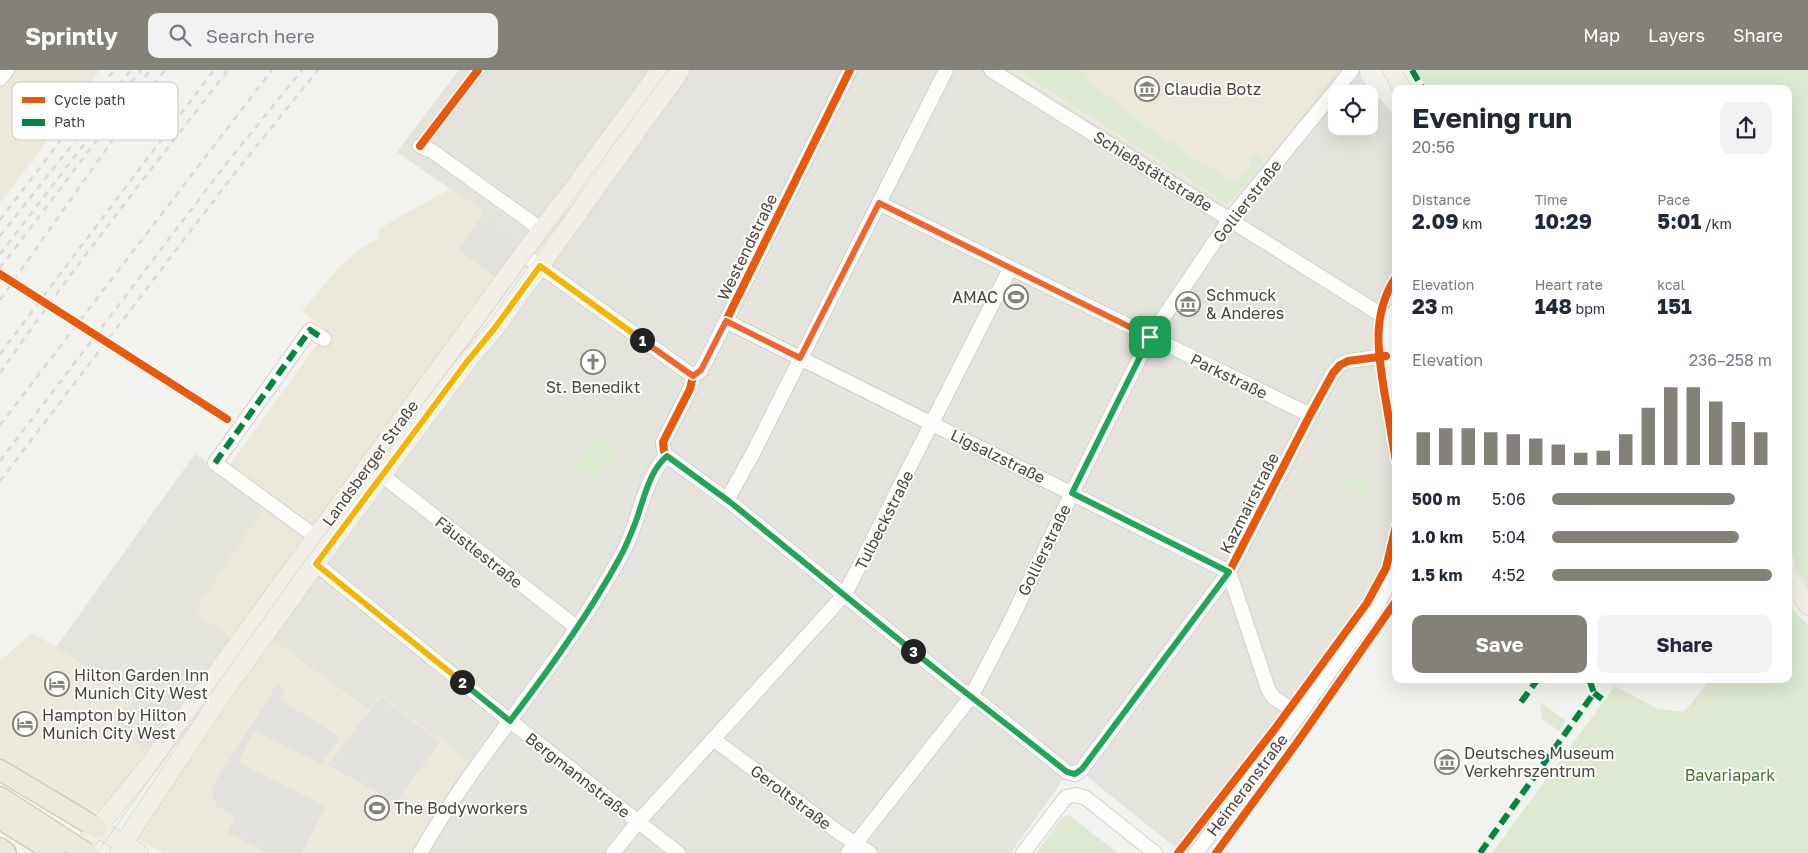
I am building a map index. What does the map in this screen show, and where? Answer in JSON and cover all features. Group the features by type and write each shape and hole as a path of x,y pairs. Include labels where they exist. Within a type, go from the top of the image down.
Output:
{"highway":[{"path":"0,770 97,828"},
{"path":"0,797 87,853"},
{"path":"0,819 55,853"},
{"path":"0,848 6,853"}],"main road":[{"name":"Landsberger Straße","path":"77,853 149,765 660,70"},
{"name":"Landsberger Straße","path":"127,850 224,692 316,564 466,363 494,329 681,70"},
{"path":"1392,70 1400,85"},
{"path":"1792,582 1808,606"},
{"path":"97,828 127,850"}],"street":[{"path":"0,79 7,70"},
{"name":"Westendstraße","path":"420,853 454,798 543,678 591,606 624,550 651,480 665,458 664,442 690,389 693,376 701,370 850,70"},
{"path":"727,499 744,469 946,70"},
{"name":"Schießstättstraße","path":"991,70 1380,314 1392,313"},
{"name":"Gollierstraße","path":"852,848 971,697 1010,622 1150,337 1230,219 1352,70"},
{"path":"420,146 432,151 542,230"},
{"name":"Parkstraße","path":"879,203 1310,415"},
{"path":"523,254 693,376"},
{"name":"Tulbeckstraße","path":"613,853 638,822 845,594 933,424 1010,269"},
{"path":"1392,320 1387,339 1386,356 1392,388"},
{"name":"Ligsalzstraße","path":"726,321 1229,572"},
{"path":"316,538 215,463 310,330 324,339"},
{"name":"Kazmairstraße","path":"971,697 1067,772 1075,774 1082,769 1229,572 1310,415 1334,373 1340,366 1348,362 1386,356"},
{"path":"665,458 727,499 971,697"},
{"name":"Fäustlestraße","path":"383,476 576,627"},
{"name":"Bergmannstraße","path":"316,564 510,721 678,853"},
{"path":"1229,572 1268,689 1273,698 1299,715"},
{"name":"Heimeranstraße","path":"1196,853 1299,715 1379,603 1392,575"},
{"name":"Geroltstraße","path":"713,739 841,834 852,848 870,853"},
{"path":"1022,853 1061,804 1071,796 1086,798 1155,853"}],"shaded area":[{"path":"10,70 100,70 91,82 12,82 12,140 47,140 0,203 0,83"},
{"path":"459,70 656,70 526,242 397,152"},
{"path":"687,70 844,70 718,325 709,339 569,231"},
{"path":"844,70 1011,70 1229,207 1338,70 1360,70 1361,78 1367,85 1328,85 1328,135 1378,135 1378,97 1392,113 1392,277 1380,296 1385,307 1381,350 1392,417 1392,560 1380,588 1247,763 1177,849 1084,774 1065,778 1062,781 1011,853 413,853 381,695 368,710 264,634 569,231 709,339"},
{"path":"1011,70 1338,70 1229,207"},
{"path":"450,189 526,242 236,640 195,612 265,504 223,474 327,331 302,311 342,264 362,248 379,238 378,230"},
{"path":"484,212 523,240 496,278 458,249"},
{"path":"195,454 265,504 236,640 149,752 114,726 134,699 56,647"},
{"path":"32,633 134,700 114,726 149,752 108,807 95,812 84,808 0,759 0,661"},
{"path":"264,634 367,710 381,695 469,761 413,853 163,853 127,833"},
{"path":"277,684 285,689 280,699 340,738 321,764 254,731 238,762 326,806 302,853 269,853 227,833 235,817 216,806 212,787"},
{"path":"381,697 440,742 396,802 327,765"}],"green space":[{"path":"1017,70 1086,70 1083,76 1169,144 1171,141 1203,165 1205,162 1226,178 1238,179 1248,169 1258,152 1264,156 1259,168 1228,204"},
{"path":"1416,70 1808,70 1808,587 1795,568 1792,554 1792,85 1425,85"},
{"path":"598,435 617,450 593,480 574,466"},
{"path":"1368,479 1369,484 1365,495 1344,490 1335,481"},
{"name":"Bavariapark","path":"1792,607 1796,614 1808,625 1808,853 1492,853 1615,686 1658,709 1684,712 1708,683 1792,683"},
{"path":"1540,702 1566,721 1559,731 1542,719"},
{"path":"1069,815 1118,853 1036,853 1060,820"}],"tram line":[{"path":"97,853 304,562 464,349 668,70"}],"railway":[{"path":"105,82 114,70"},
{"path":"122,82 131,70"},
{"path":"132,82 141,70"},
{"path":"141,82 150,70"},
{"path":"156,82 165,70"},
{"path":"178,118 214,70"},
{"path":"178,134 228,70"},
{"path":"0,425 272,70"},
{"path":"0,461 226,164 302,70"},
{"path":"0,481 234,174 318,70"},
{"path":"0,220 61,140"},
{"path":"0,236 76,140"},
{"path":"0,254 87,140"},
{"path":"0,268 97,140"},
{"path":"0,300 113,140"},
{"path":"0,354 161,140"},
{"path":"0,373 83,258 174,140"}],"marked path":[{"path":"1412,70 1421,85"},
{"path":"215,463 310,330 324,339"},
{"path":"1521,702 1535,683"},
{"path":"1480,853 1594,693 1590,683"},
{"path":"1594,693 1602,699"}],"cycle path":[{"path":"420,146 478,70"},
{"path":"850,70 711,351 701,370 693,376 690,389 663,442 664,451 667,456 730,502 960,689 980,702 1067,772 1075,774 1082,769 1229,572 1333,373 1340,365 1348,361 1386,356"},
{"path":"0,274 227,419"},
{"path":"1392,284 1383,305 1378,335 1380,365 1392,437"},
{"path":"1178,853 1274,730 1367,603 1386,568 1392,543"},
{"path":"1216,853 1296,744 1392,607"}],"place":[{"name":"Claudia Botz","path":"1147,89"},
{"name":"AMAC","path":"1016,297"},
{"name":"Schmuck & Anderes","path":"1188,304"},
{"name":"St. Benedikt","path":"593,362"},
{"name":"Hilton Garden Inn Munich City West","path":"57,684"},
{"name":"Hampton by Hilton Munich City West","path":"25,724"},
{"name":"Deutsches Museum Verkehrszentrum","path":"1447,762"},
{"name":"The Bodyworkers","path":"377,808"}],"route":[{"path":"879,203 1150,337 1072,493 1229,572 1082,769 1075,774 1067,772 980,702 960,689 730,502 667,456 656,468 628,541 612,572 543,678 510,721 316,564 540,266 693,376 701,370 726,321 800,358 879,203"}]}
